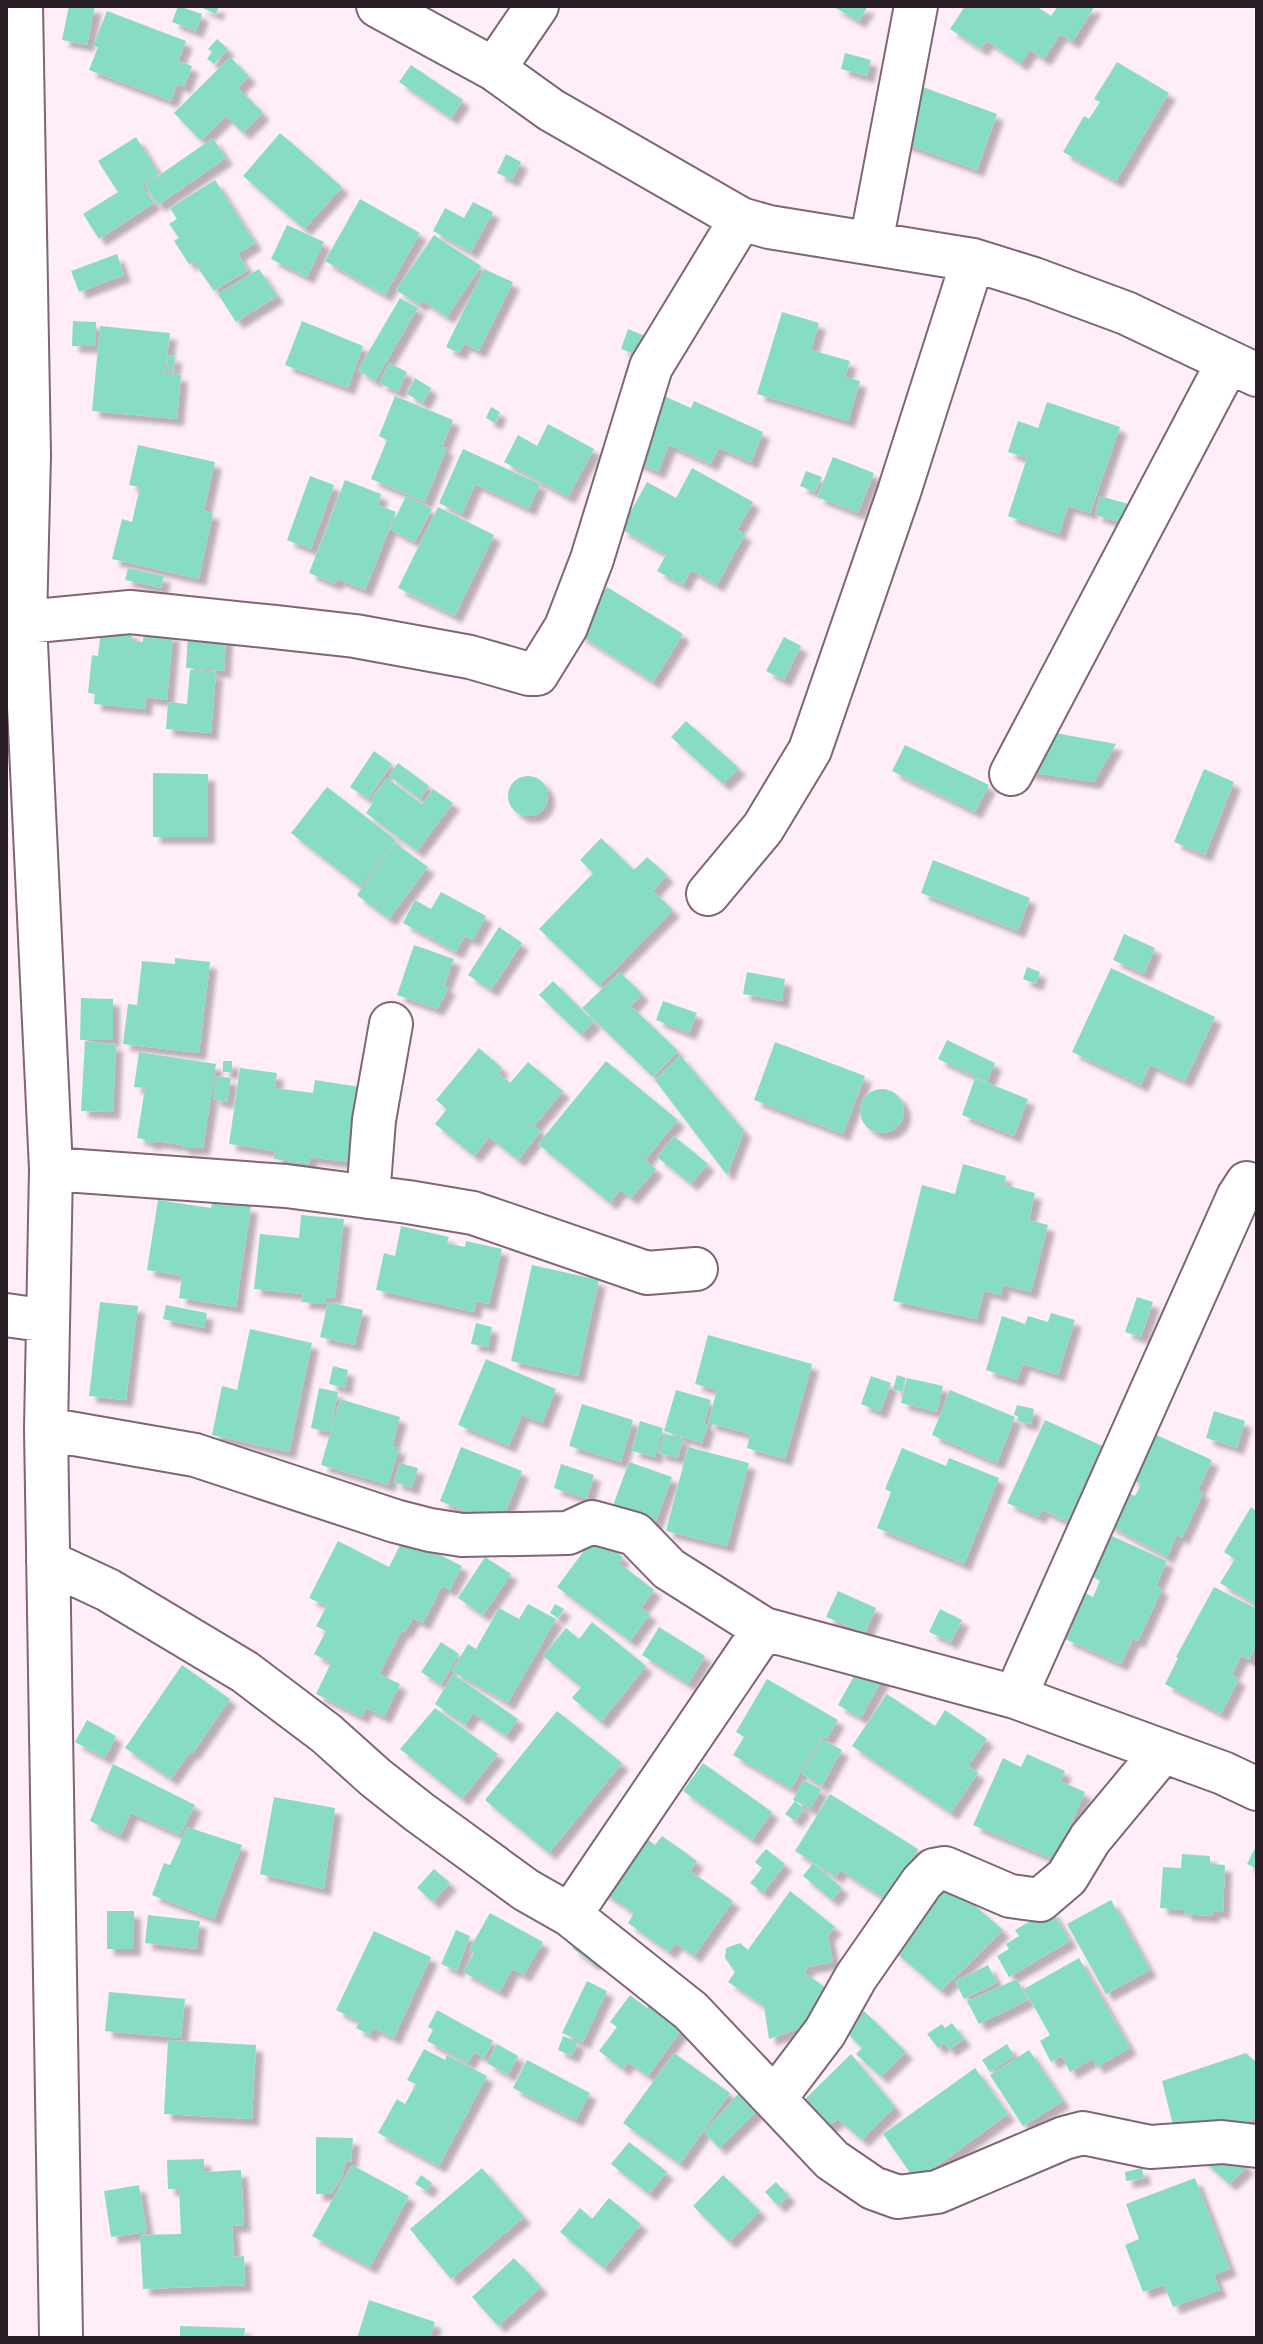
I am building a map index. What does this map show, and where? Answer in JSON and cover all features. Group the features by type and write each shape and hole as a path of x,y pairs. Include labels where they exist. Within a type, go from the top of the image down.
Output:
{"street":[{"path":"21,6 29,455 25,622 51,1169 46,1429 61,2338"},
{"path":"378,6 494,69 551,110 741,219 769,227 973,260 1126,313 1242,369 1011,774"},
{"path":"494,69 537,6"},
{"path":"871,243 916,6"},
{"path":"25,622 130,612 355,636 470,657 537,674 566,627 592,559 651,367 741,219"},
{"path":"708,894 763,828 810,750 899,492 973,260"},
{"path":"368,1197 374,1120 391,1024"},
{"path":"51,1169 271,1185 473,1213 647,1273 696,1269"},
{"path":"1015,1697 1238,1197 1247,1183 1257,1187"},
{"path":"6,1315 48,1321"},
{"path":"46,1429 195,1455 430,1530 462,1535 568,1533 592,1522 635,1534 669,1569 764,1629 1015,1697 1257,1789"},
{"path":"48,1562 108,1590 245,1672 327,1734 419,1812 526,1890 570,1915 691,2011 832,2160 873,2188 898,2197 937,2192 1064,2138 1083,2133 1150,2147 1222,2142 1257,2146"},
{"path":"570,1915 764,1629"},
{"path":"775,2098 825,2032 856,1977 922,1882 934,1870 945,1868 1010,1896 1040,1900 1067,1877 1090,1839 1163,1751"}],"building":[{"path":"69,6 95,6 87,45 62,40"},
{"path":"178,6 202,14 196,31 172,22"},
{"path":"198,6 219,6 216,14"},
{"path":"832,6 868,6 859,21"},
{"path":"965,6 1036,6 1051,16 1058,6 1095,6 1072,42 1060,34 1044,59 1030,50 1021,64 987,41 981,49 950,29"},
{"path":"107,11 186,41 178,61 192,66 184,87 177,84 171,101 89,70 98,47 93,46"},
{"path":"217,39 228,49 214,64 207,59 212,52 208,49"},
{"path":"845,53 871,60 867,76 841,69"},
{"path":"230,57 249,76 238,88 263,113 243,133 226,116 201,141 174,113"},
{"path":"1117,62 1169,93 1116,181 1063,152 1084,116 1089,119 1100,102 1094,99"},
{"path":"411,65 463,100 451,118 399,82"},
{"path":"920,86 997,114 977,170 900,142"},
{"path":"280,133 342,187 304,229 243,176"},
{"path":"136,137 159,174 142,185 154,203 99,239 83,214 118,192 98,161"},
{"path":"213,138 226,158 158,205 145,185"},
{"path":"506,154 521,162 512,180 497,173"},
{"path":"215,180 255,243 238,254 248,270 214,291 194,262 189,264 174,241 179,238 169,224 177,219 170,208"},
{"path":"360,199 420,233 385,295 325,261"},
{"path":"473,202 493,212 471,252 433,231 445,208 464,218"},
{"path":"287,225 324,242 307,277 271,259"},
{"path":"434,235 481,266 447,317 423,301 420,305 396,290"},
{"path":"117,254 124,275 79,292 71,271"},
{"path":"259,269 277,296 236,322 218,294"},
{"path":"484,269 513,282 479,351 464,344 459,353 446,347"},
{"path":"400,298 418,308 375,381 358,370"},
{"path":"782,312 819,323 811,350 850,361 845,377 860,381 848,421 757,394"},
{"path":"73,321 96,322 96,346 72,346"},
{"path":"302,321 363,346 348,388 285,365"},
{"path":"100,326 170,333 165,373 181,375 177,419 92,411"},
{"path":"628,329 650,338 644,357 621,349"},
{"path":"168,355 175,356 173,372 167,371"},
{"path":"389,363 407,372 398,392 379,383"},
{"path":"415,378 431,388 423,403 407,394"},
{"path":"657,393 691,408 694,401 763,432 751,462 719,448 711,464 669,445 658,472 629,459"},
{"path":"395,396 453,420 442,447 447,448 425,502 371,479 387,440 379,436"},
{"path":"1047,402 1120,427 1090,513 1068,506 1059,534 1008,516 1027,458 1008,452 1018,421 1038,428"},
{"path":"491,407 500,412 495,423 486,418"},
{"path":"548,424 594,449 568,497 504,462 518,435 537,446"},
{"path":"138,445 215,462 204,511 213,513 199,579 112,559 122,519 132,522 140,487 129,485"},
{"path":"463,449 540,484 529,509 475,484 462,514 439,503"},
{"path":"833,457 874,473 858,513 817,497"},
{"path":"692,468 753,502 737,530 745,534 717,585 691,570 683,585 657,571 666,555 621,529 647,482 676,498"},
{"path":"806,471 822,477 815,492 800,486"},
{"path":"310,476 334,485 311,549 287,540"},
{"path":"345,480 381,494 378,505 396,512 365,590 337,579 335,584 309,573"},
{"path":"406,496 432,509 415,542 390,529"},
{"path":"1100,496 1132,505 1126,524 1095,515"},
{"path":"438,507 494,535 455,616 398,588"},
{"path":"128,568 164,576 161,588 125,580"},
{"path":"607,587 683,634 653,682 578,634"},
{"path":"101,629 132,632 132,641 143,642 144,631 173,634 167,700 146,697 145,709 94,704 95,694 88,693 92,655 98,656"},
{"path":"188,632 226,635 224,671 186,668"},
{"path":"784,637 801,646 784,680 766,671"},
{"path":"190,670 216,672 211,733 166,729 168,702 187,704"},
{"path":"686,721 739,768 723,784 671,737"},
{"path":"1044,731 1116,744 1094,782 1027,772"},
{"path":"905,745 989,785 975,812 892,771"},
{"path":"374,751 392,764 368,799 350,787"},
{"path":"398,763 429,786 420,799 389,776"},
{"path":"1204,769 1234,782 1205,855 1174,842"},
{"path":"153,773 208,774 208,837 153,837"},
{"path":"528,776 542,782 548,796 542,810 528,816 514,810 508,796 514,782"},
{"path":"387,778 422,804 433,789 453,803 417,851 366,813 373,803 370,800"},
{"path":"327,787 396,840 360,887 291,833"},
{"path":"601,838 634,870 647,857 667,875 653,891 673,910 599,986 539,929 593,873 580,860"},
{"path":"395,843 428,867 389,919 357,895"},
{"path":"933,860 1030,898 1018,931 921,893"},
{"path":"441,892 486,916 473,940 465,936 456,952 403,923 415,900 431,909"},
{"path":"499,927 522,943 491,990 468,975"},
{"path":"1124,934 1155,948 1144,974 1113,960"},
{"path":"414,945 454,959 444,986 449,988 437,1009 397,995"},
{"path":"175,958 210,962 199,1053 123,1044 128,1004 137,1005 142,961 175,964"},
{"path":"1027,967 1040,972 1036,984 1023,979"},
{"path":"1111,968 1215,1017 1185,1081 1150,1065 1141,1085 1072,1052"},
{"path":"620,972 642,994 631,1006 678,1051 653,1077 582,1008"},
{"path":"747,972 785,979 782,1001 743,994"},
{"path":"553,981 594,1022 581,1035 539,995"},
{"path":"81,998 113,999 113,1040 80,1040"},
{"path":"663,1001 697,1013 689,1033 656,1020"},
{"path":"947,1040 995,1063 987,1082 938,1059"},
{"path":"85,1041 116,1044 113,1112 81,1111"},
{"path":"775,1042 865,1076 843,1134 754,1100"},
{"path":"479,1048 502,1068 498,1073 510,1083 528,1062 563,1091 534,1126 541,1131 518,1160 489,1137 474,1156 435,1124 447,1109 436,1100"},
{"path":"139,1052 216,1064 203,1148 182,1148 183,1145 146,1142 137,1138 145,1088 134,1087"},
{"path":"680,1055 744,1131 727,1175 655,1080"},
{"path":"223,1061 232,1061 232,1072 223,1072"},
{"path":"606,1061 678,1120 645,1160 656,1169 631,1198 620,1190 610,1203 538,1144"},
{"path":"240,1068 277,1073 275,1088 313,1093 315,1080 360,1087 349,1162 310,1157 309,1164 274,1159 275,1151 229,1144"},
{"path":"216,1076 231,1078 227,1102 213,1099"},
{"path":"975,1078 1028,1099 1014,1136 962,1115"},
{"path":"882,1089 898,1095 904,1111 898,1127 882,1133 866,1127 860,1111 866,1095"},
{"path":"674,1136 708,1164 691,1184 657,1157"},
{"path":"963,1164 1006,1176 1004,1185 1035,1193 1029,1220 1048,1225 1031,1292 1003,1285 1001,1295 984,1291 977,1319 893,1301 922,1185 955,1194"},
{"path":"158,1200 211,1208 213,1200 251,1206 236,1307 179,1298 182,1276 147,1270"},
{"path":"301,1215 344,1219 335,1298 326,1297 325,1304 302,1302 303,1294 254,1289 260,1234 299,1238"},
{"path":"401,1226 449,1237 447,1243 465,1247 466,1241 502,1249 489,1304 476,1301 474,1312 376,1290 384,1253 395,1256"},
{"path":"532,1265 599,1280 578,1376 511,1361"},
{"path":"1137,1297 1153,1302 1141,1337 1125,1332"},
{"path":"100,1302 138,1306 126,1400 89,1396"},
{"path":"328,1302 363,1310 355,1345 320,1337"},
{"path":"166,1305 207,1313 204,1328 163,1319"},
{"path":"1051,1313 1075,1320 1058,1375 1023,1364 1017,1380 986,1370 1002,1316 1025,1324 1028,1316 1048,1322"},
{"path":"476,1323 492,1327 488,1347 471,1344"},
{"path":"250,1329 312,1343 289,1452 212,1435 222,1386 237,1390"},
{"path":"708,1335 812,1364 785,1459 747,1448 750,1434 708,1423 717,1390 695,1384"},
{"path":"486,1359 556,1389 542,1423 522,1415 509,1446 458,1425"},
{"path":"333,1366 348,1370 345,1388 329,1384"},
{"path":"897,1375 906,1378 902,1392 893,1389"},
{"path":"871,1376 891,1383 880,1412 861,1404"},
{"path":"907,1378 943,1386 937,1412 901,1403"},
{"path":"319,1388 338,1392 330,1432 311,1428"},
{"path":"676,1390 711,1400 702,1443 664,1431"},
{"path":"950,1390 1015,1417 997,1463 932,1435"},
{"path":"340,1399 400,1417 392,1446 399,1448 388,1485 321,1465"},
{"path":"582,1404 633,1420 621,1462 569,1446"},
{"path":"1017,1405 1034,1409 1031,1424 1017,1421 1018,1416 1014,1415"},
{"path":"1214,1411 1245,1421 1237,1448 1206,1438"},
{"path":"1045,1420 1109,1449 1075,1525 1042,1510 1039,1517 1007,1503"},
{"path":"640,1421 663,1428 655,1457 632,1451"},
{"path":"1152,1433 1212,1460 1198,1490 1203,1493 1182,1538 1177,1535 1167,1557 1107,1524 1123,1490 1135,1496 1141,1484 1130,1478"},
{"path":"664,1434 683,1438 678,1458 658,1453"},
{"path":"461,1447 522,1471 500,1525 440,1501"},
{"path":"688,1447 749,1463 727,1546 666,1531"},
{"path":"902,1448 946,1466 949,1458 999,1478 964,1564 877,1528 891,1492 885,1489"},
{"path":"629,1462 672,1477 654,1526 611,1511"},
{"path":"400,1463 418,1468 412,1488 394,1482"},
{"path":"561,1464 594,1475 587,1499 554,1488"},
{"path":"1251,1507 1255,1510 1257,1507 1257,1605 1220,1583 1235,1559 1224,1552"},
{"path":"595,1536 623,1557 619,1563 654,1590 641,1608 650,1614 630,1641 557,1587"},
{"path":"1112,1536 1167,1561 1156,1586 1162,1589 1138,1641 1133,1639 1121,1664 1065,1639 1085,1593 1093,1597 1100,1581 1093,1577"},
{"path":"404,1537 462,1566 450,1590 442,1586 423,1623 413,1618 405,1632 402,1630 379,1674 400,1684 384,1717 366,1708 362,1717 316,1694 331,1663 314,1654 326,1631 316,1626 327,1606 309,1598 338,1541 389,1567"},
{"path":"485,1557 511,1574 483,1615 458,1598"},
{"path":"1214,1587 1257,1609 1257,1644 1249,1660 1241,1656 1232,1675 1239,1679 1221,1714 1165,1684"},
{"path":"838,1591 876,1608 865,1633 826,1617"},
{"path":"528,1604 556,1619 508,1703 452,1671 468,1644 476,1649 499,1608 519,1619"},
{"path":"555,1604 564,1609 558,1618 550,1613"},
{"path":"940,1609 962,1620 951,1642 929,1632"},
{"path":"592,1622 646,1666 601,1722 572,1698 581,1687 543,1656 566,1628 579,1639"},
{"path":"659,1627 705,1656 688,1684 642,1655"},
{"path":"441,1642 459,1654 441,1685 421,1672"},
{"path":"182,1665 230,1699 171,1779 125,1748"},
{"path":"859,1667 884,1676 861,1718 838,1705"},
{"path":"453,1674 518,1719 506,1736 473,1713 465,1725 435,1704"},
{"path":"767,1679 838,1720 827,1739 822,1736 791,1789 733,1755 744,1737 736,1732"},
{"path":"887,1694 935,1726 945,1710 987,1739 968,1766 978,1773 951,1813 852,1746"},
{"path":"435,1708 498,1754 462,1799 400,1749"},
{"path":"557,1711 622,1763 549,1853 485,1800"},
{"path":"87,1720 116,1736 105,1758 75,1742"},
{"path":"822,1739 842,1750 822,1786 802,1774"},
{"path":"1027,1754 1065,1771 1060,1781 1085,1792 1055,1860 973,1825 1003,1758 1021,1767"},
{"path":"703,1763 772,1812 752,1840 683,1791"},
{"path":"113,1764 195,1805 180,1835 131,1813 120,1836 90,1821"},
{"path":"803,1780 821,1789 811,1809 793,1800"},
{"path":"830,1794 918,1849 885,1899 840,1870 836,1877 795,1851"},
{"path":"274,1797 335,1808 324,1889 260,1874"},
{"path":"795,1801 804,1809 795,1821 785,1814"},
{"path":"187,1827 242,1845 214,1919 152,1895 164,1863 170,1865"},
{"path":"636,1831 655,1845 662,1836 697,1861 690,1871 733,1901 694,1956 676,1943 669,1952 628,1923 634,1913 596,1887"},
{"path":"1257,1844 1257,1869 1247,1864"},
{"path":"766,1849 785,1864 763,1893 750,1883 762,1868 755,1862"},
{"path":"1182,1854 1210,1856 1210,1864 1225,1865 1223,1912 1213,1911 1212,1916 1160,1908 1163,1867 1181,1868"},
{"path":"813,1863 842,1888 832,1900 803,1876"},
{"path":"434,1869 450,1883 433,1902 417,1888"},
{"path":"943,1878 1003,1930 941,1991 893,1950"},
{"path":"790,1891 835,1927 828,1935 833,1962 808,1967 804,1972 841,1999 812,2037 798,2029 769,2039 764,2006 728,1982 735,1972 725,1958 726,1948 740,1943 748,1950"},
{"path":"1111,1900 1150,1970 1106,1994 1067,1924"},
{"path":"1051,1909 1070,1941 1009,1977 997,1956 1009,1949 1006,1944 1019,1936 1015,1930"},
{"path":"107,1911 134,1911 134,1949 107,1949"},
{"path":"490,1913 543,1942 524,1975 512,1969 500,1992 463,1972 474,1953 469,1950"},
{"path":"148,1915 200,1921 196,1949 145,1943"},
{"path":"456,1930 470,1936 457,1971 441,1964"},
{"path":"374,1931 431,1957 394,2038 373,2028 370,2035 356,2028 359,2021 336,2010"},
{"path":"580,1937 601,1954 593,1964 572,1948"},
{"path":"1079,1958 1130,2048 1097,2067 1092,2059 1070,2072 1062,2056 1051,2062 1040,2041 1050,2035 1024,1989"},
{"path":"988,1965 997,1983 964,1999 955,1981"},
{"path":"1017,1979 1028,2000 979,2024 967,2001"},
{"path":"587,1981 607,1991 583,2042 562,2033"},
{"path":"109,1992 185,1999 181,2038 105,2031"},
{"path":"630,1995 647,2008 650,2004 683,2028 648,2076 628,2062 623,2069 599,2051 617,2027 610,2022"},
{"path":"437,2010 493,2041 484,2058 474,2052 468,2063 427,2041 433,2030 428,2027"},
{"path":"864,2011 906,2052 881,2077 856,2054 862,2048 845,2031"},
{"path":"952,2023 964,2039 949,2050 944,2043 938,2048 927,2034 942,2024 945,2028"},
{"path":"563,2036 578,2042 572,2056 558,2050"},
{"path":"168,2040 256,2045 252,2119 164,2114"},
{"path":"497,2044 518,2056 508,2075 487,2063"},
{"path":"1007,2044 1014,2056 990,2072 982,2060"},
{"path":"424,2049 445,2060 447,2055 487,2076 439,2166 378,2133 397,2099 405,2104 416,2084 407,2080"},
{"path":"1029,2050 1063,2101 1023,2126 990,2075"},
{"path":"674,2053 730,2093 680,2164 623,2123"},
{"path":"1246,2053 1257,2063 1257,2119 1189,2135 1174,2129 1162,2081"},
{"path":"851,2054 895,2107 862,2140 838,2119 815,2135 796,2108"},
{"path":"527,2060 590,2093 576,2120 513,2088"},
{"path":"975,2068 1008,2114 916,2181 883,2134"},
{"path":"749,2082 768,2100 719,2148 704,2132"},
{"path":"316,2137 353,2138 351,2162 346,2161 342,2177 331,2194 316,2194"},
{"path":"629,2142 667,2172 649,2194 611,2164"},
{"path":"1228,2147 1247,2167 1229,2184 1198,2156"},
{"path":"204,2159 204,2172 241,2170 244,2225 232,2226 234,2257 244,2256 245,2285 143,2289 140,2235 181,2234 179,2189 168,2189 167,2160"},
{"path":"352,2165 409,2196 370,2267 312,2236"},
{"path":"482,2168 524,2217 451,2279 410,2229"},
{"path":"1142,2168 1144,2178 1126,2181 1125,2172"},
{"path":"421,2175 432,2183 427,2191 415,2184"},
{"path":"723,2175 760,2211 729,2242 693,2206"},
{"path":"1195,2178 1230,2269 1214,2275 1220,2290 1173,2307 1164,2285 1143,2292 1125,2245 1139,2239 1126,2204"},
{"path":"776,2182 789,2196 778,2206 765,2192"},
{"path":"139,2185 147,2232 111,2237 104,2191"},
{"path":"609,2198 641,2224 604,2268 560,2232 580,2208 592,2219"},
{"path":"514,2258 541,2287 498,2326 472,2297"},
{"path":"369,2300 435,2322 430,2338 357,2338"},
{"path":"180,2326 245,2328 244,2338 180,2338"}]}
